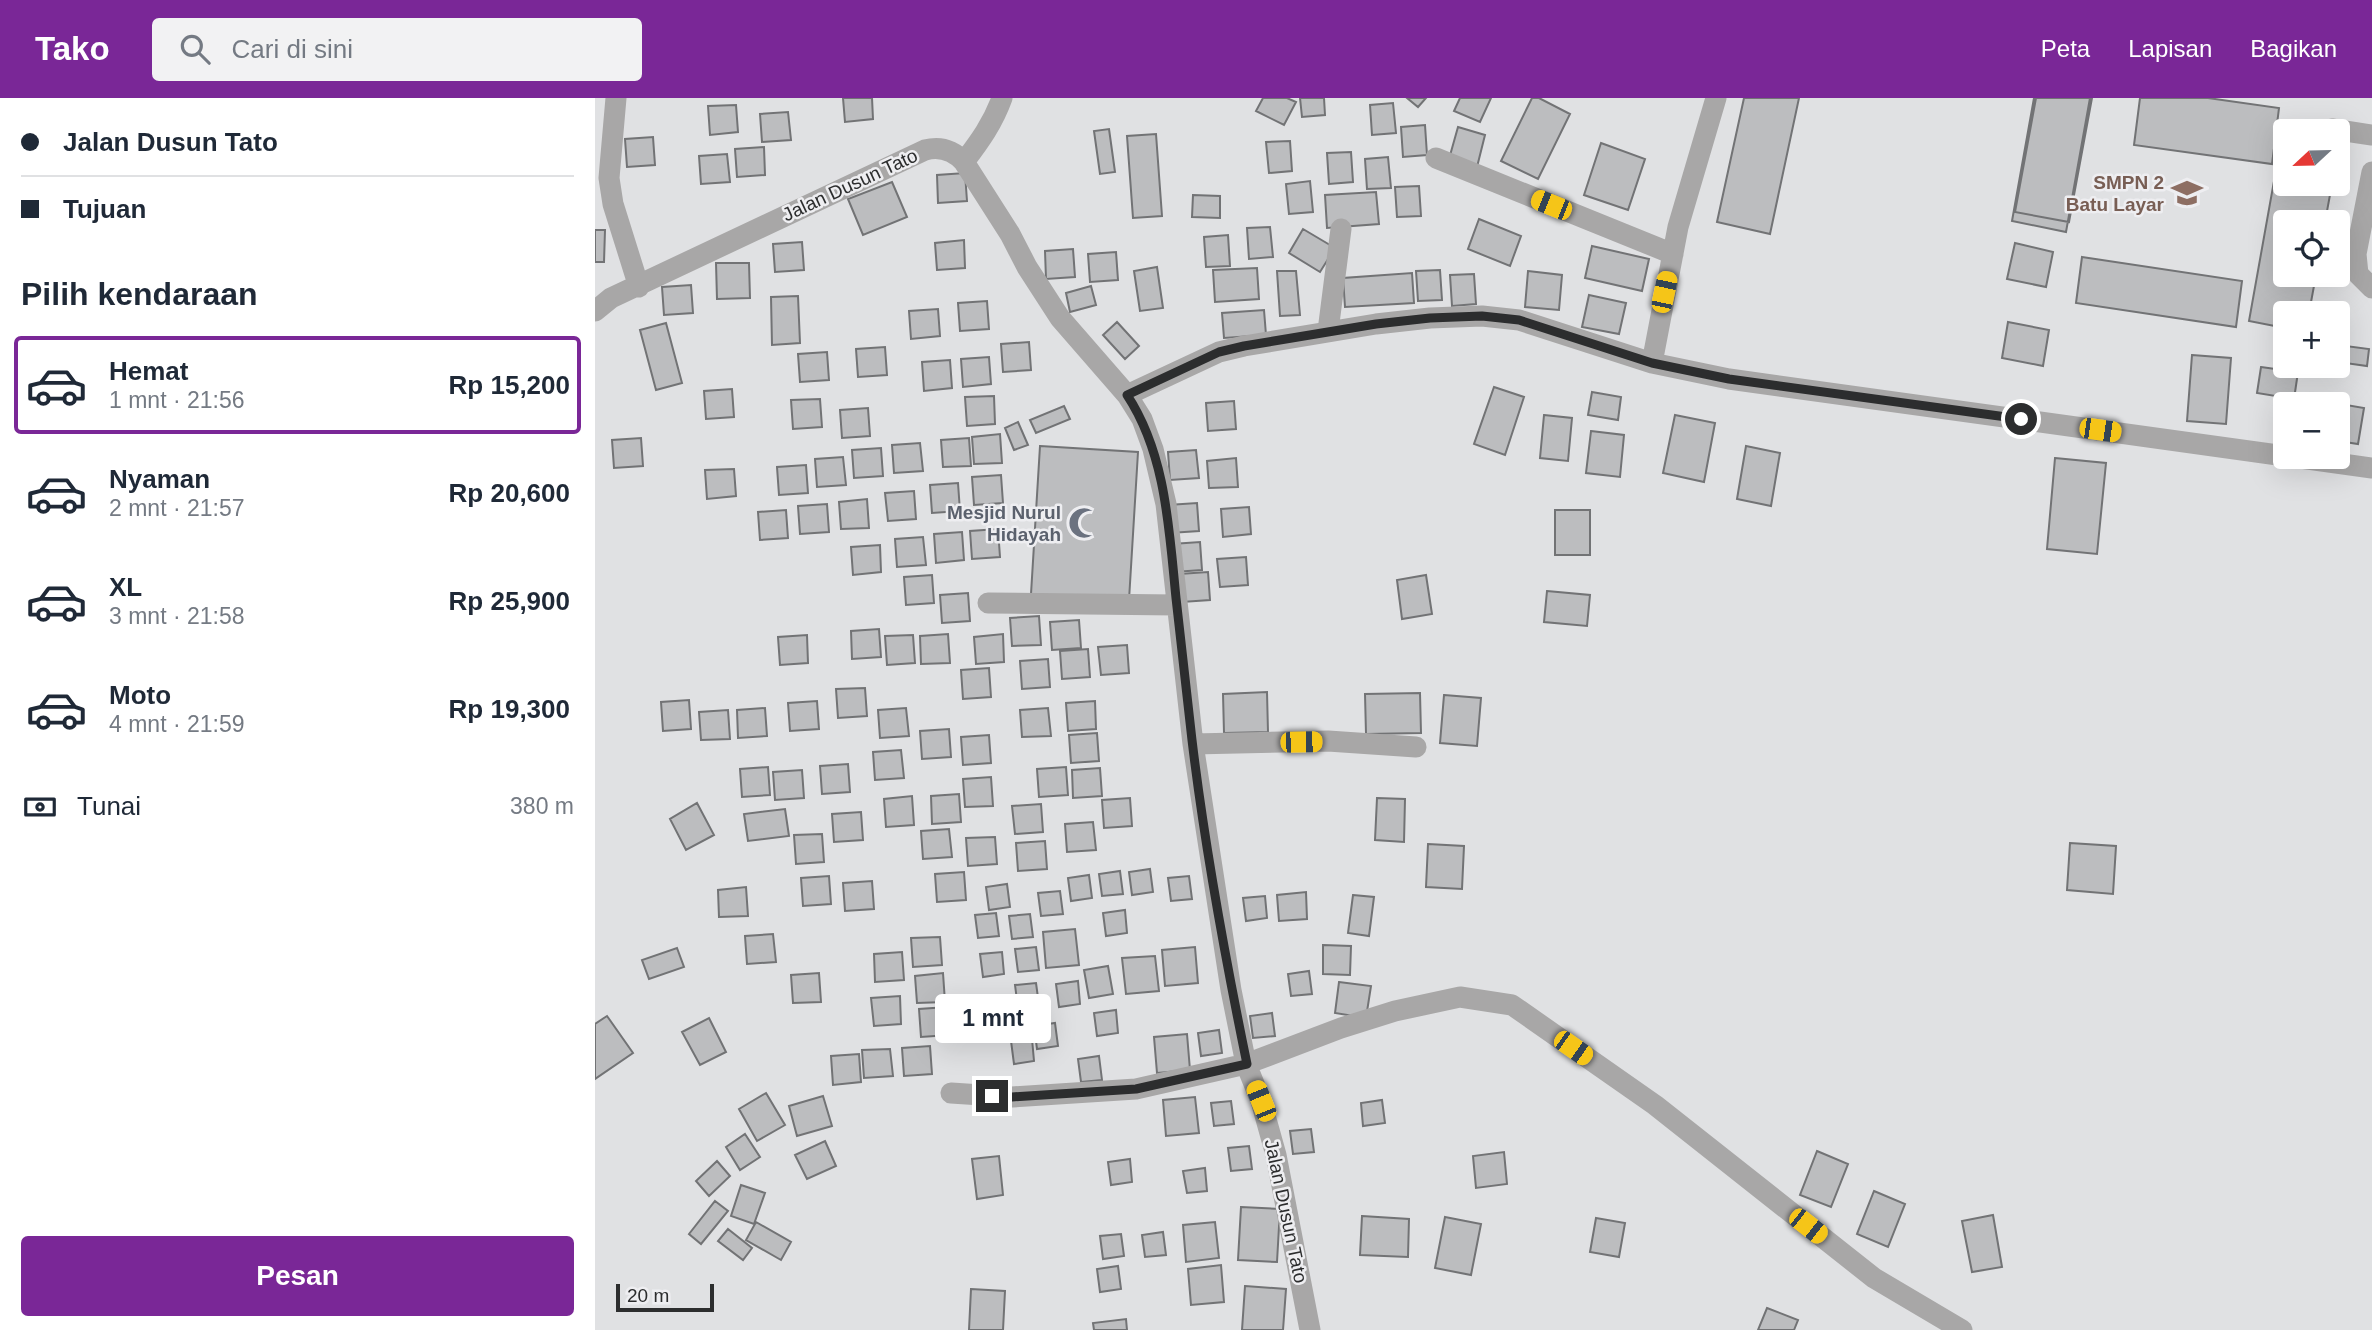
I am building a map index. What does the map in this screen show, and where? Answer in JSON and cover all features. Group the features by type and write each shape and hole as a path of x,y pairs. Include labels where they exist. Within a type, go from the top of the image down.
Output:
{"street":[{"path":"615,98 610,178 613,204 639,286"},
{"path":"964,162 995,118 1002,98"},
{"path":"1652,363 1672,254 1695,163 1716,98"},
{"path":"2350,132 2372,135"},
{"name":"Jalan Dusun Tato","path":"595,311 611,298 925,150 946,149 964,162 1060,318 1127,395 1142,419 1153,449 1166,504 1193,744 1223,941 1247,1064 1261,1101 1276,1155 1310,1330"},
{"path":"1436,158 1672,254"},
{"path":"2372,172 2355,254 2358,274 2372,288"},
{"path":"1328,331 1341,229"},
{"path":"1127,395 1219,352 1328,331 1430,318 1482,316 1519,320 1652,363 1729,379 2273,454"},
{"path":"2350,465 2372,468"},
{"path":"988,603 1177,606"},
{"path":"1193,744 1328,741 1416,747"},
{"path":"951,1093 1012,1097 1136,1089 1247,1064 1341,1028 1395,1011 1461,997 1511,1005 1655,1105 1874,1278 1962,1330"}],"building":[{"path":"843,98 872,98 873,119 845,122"},
{"path":"1263,98 1287,98 1296,102 1284,125 1256,111"},
{"path":"1300,98 1324,98 1325,115 1302,117"},
{"path":"1407,98 1426,98 1418,107"},
{"path":"1460,98 1491,98 1480,122 1454,111"},
{"path":"1532,98 1539,98 1570,114 1538,179 1501,161"},
{"path":"1744,98 1799,98 1770,234 1717,222"},
{"path":"2034,98 2090,98 2066,232 2012,221"},
{"path":"2036,98 2092,98 2069,222 2015,212"},
{"path":"2140,98 2208,98 2279,108 2278,119 2273,119 2272,164 2134,145"},
{"path":"1393,103 1396,133 1372,135 1370,105"},
{"path":"736,105 738,132 710,135 708,106"},
{"path":"788,112 791,140 762,142 760,114"},
{"path":"1425,125 1427,155 1403,157 1401,127"},
{"path":"1458,127 1485,135 1477,167 1449,159"},
{"path":"1109,129 1115,172 1100,174 1094,131"},
{"path":"1156,134 1162,216 1133,218 1127,136"},
{"path":"653,137 655,165 627,167 625,139"},
{"path":"1290,141 1292,171 1269,173 1266,142"},
{"path":"1601,143 1645,159 1628,210 1584,195"},
{"path":"764,147 765,175 737,177 735,149"},
{"path":"1351,152 1353,182 1329,184 1327,153"},
{"path":"727,154 730,182 701,184 699,156"},
{"path":"1388,157 1391,188 1367,189 1365,159"},
{"path":"965,173 967,201 938,203 937,175"},
{"path":"1310,181 1313,212 1289,214 1286,184"},
{"path":"892,182 907,217 863,235 848,199"},
{"path":"1419,186 1421,216 1397,217 1395,187"},
{"path":"2273,187 2273,196 2330,196 2327,210 2273,210 2273,287 2314,287 2311,301 2273,301 2273,326 2249,321"},
{"path":"1376,192 1379,224 1327,228 1325,195"},
{"path":"1193,195 1220,196 1220,218 1192,217"},
{"path":"1479,219 1521,236 1510,266 1468,249"},
{"path":"1270,227 1273,257 1249,259 1247,228"},
{"path":"1303,229 1335,248 1320,272 1289,253"},
{"path":"595,230 605,230 604,262 595,262"},
{"path":"1228,235 1230,266 1206,267 1204,237"},
{"path":"964,240 965,268 937,270 935,243"},
{"path":"802,242 804,270 775,272 773,244"},
{"path":"2015,243 2053,252 2046,287 2007,279"},
{"path":"1592,246 1649,259 1642,291 1585,278"},
{"path":"1073,249 1075,277 1046,279 1045,251"},
{"path":"1116,252 1118,280 1090,282 1088,254"},
{"path":"2082,257 2242,281 2236,327 2076,303"},
{"path":"716,263 749,263 750,298 717,299"},
{"path":"1157,267 1163,308 1140,311 1134,271"},
{"path":"1257,268 1259,299 1215,302 1213,270"},
{"path":"1440,270 1442,300 1418,301 1416,271"},
{"path":"1277,271 1296,271 1300,315 1280,316"},
{"path":"1528,271 1562,275 1559,310 1525,307"},
{"path":"1412,273 1414,303 1345,307 1343,278"},
{"path":"1474,274 1476,304 1452,306 1450,275"},
{"path":"691,285 693,313 664,315 662,287"},
{"path":"1091,286 1096,305 1070,312 1066,293"},
{"path":"1589,295 1626,303 1619,334 1582,327"},
{"path":"798,296 800,343 772,345 771,297"},
{"path":"987,301 989,329 960,331 958,303"},
{"path":"938,309 940,336 911,339 909,311"},
{"path":"1264,310 1266,335 1224,338 1222,313"},
{"path":"1117,322 1139,346 1125,359 1103,335"},
{"path":"2008,322 2049,330 2043,366 2002,358"},
{"path":"666,323 682,383 656,390 640,330"},
{"path":"1029,342 1031,370 1003,372 1001,344"},
{"path":"885,347 887,375 858,377 856,349"},
{"path":"2350,347 2369,349 2367,366 2350,364"},
{"path":"827,352 829,380 800,382 798,354"},
{"path":"2192,355 2231,358 2226,424 2187,421"},
{"path":"989,357 991,384 963,387 961,359"},
{"path":"950,360 952,388 924,391 922,362"},
{"path":"2261,367 2273,369 2273,378 2297,378 2295,392 2273,392 2273,396 2257,393"},
{"path":"1494,387 1524,397 1505,455 1474,444"},
{"path":"732,389 734,417 706,419 704,391"},
{"path":"1592,392 1621,397 1618,420 1588,415"},
{"path":"994,396 995,424 967,426 965,397"},
{"path":"820,399 822,427 793,429 791,400"},
{"path":"1234,401 1236,429 1208,431 1206,403"},
{"path":"1064,406 1070,419 1036,433 1030,420"},
{"path":"2350,406 2364,408 2358,444 2350,443"},
{"path":"868,408 870,436 842,438 840,410"},
{"path":"1544,415 1572,418 1568,461 1540,458"},
{"path":"1675,415 1715,423 1704,482 1663,473"},
{"path":"1018,422 1028,445 1014,450 1005,428"},
{"path":"1591,431 1624,435 1620,477 1586,473"},
{"path":"1000,434 1002,463 974,464 972,437"},
{"path":"641,438 643,466 614,468 612,440"},
{"path":"969,438 971,466 943,467 941,440"},
{"path":"920,443 923,471 894,473 892,445"},
{"name":"Mesjid Nurul Hidayah","path":"1040,446 1138,452 1129,600 1031,594"},
{"path":"1746,446 1780,453 1771,506 1737,499"},
{"path":"881,448 883,476 854,478 852,450"},
{"path":"1196,450 1199,478 1170,480 1168,452"},
{"path":"843,457 846,485 817,487 815,459"},
{"path":"1236,458 1238,487 1209,488 1207,461"},
{"path":"2055,458 2106,463 2097,554 2047,549"},
{"path":"806,465 808,493 779,495 777,467"},
{"path":"734,469 736,496 707,499 705,470"},
{"path":"1001,475 1003,503 974,505 972,477"},
{"path":"958,483 960,511 932,513 930,485"},
{"path":"914,491 916,519 888,521 885,493"},
{"path":"867,499 869,528 841,529 839,502"},
{"path":"1197,503 1199,531 1170,533 1168,505"},
{"path":"827,504 829,532 800,534 798,506"},
{"path":"1249,507 1251,534 1223,537 1221,509"},
{"path":"786,510 788,538 760,540 758,512"},
{"path":"1555,510 1590,510 1590,555 1555,555"},
{"path":"998,529 1000,557 972,559 970,531"},
{"path":"962,532 964,560 936,563 934,534"},
{"path":"923,537 926,565 897,567 895,539"},
{"path":"1200,542 1202,570 1174,572 1172,544"},
{"path":"880,545 881,572 853,575 851,547"},
{"path":"1246,557 1248,585 1220,587 1217,559"},
{"path":"1208,572 1210,600 1182,602 1179,574"},
{"path":"932,575 934,603 906,605 904,577"},
{"path":"1426,575 1432,614 1402,619 1397,580"},
{"path":"1547,591 1590,595 1587,626 1544,622"},
{"path":"968,593 970,621 942,623 940,595"},
{"path":"1039,616 1041,645 1012,646 1010,618"},
{"path":"1079,620 1081,648 1052,650 1050,622"},
{"path":"879,629 881,657 852,659 851,631"},
{"path":"948,634 950,663 921,664 920,636"},
{"path":"1003,634 1004,662 976,664 974,637"},
{"path":"807,635 808,663 780,665 778,637"},
{"path":"913,635 915,663 887,665 885,636"},
{"path":"1127,645 1129,673 1101,675 1098,647"},
{"path":"1088,649 1090,677 1062,679 1060,651"},
{"path":"1048,659 1050,687 1022,689 1020,661"},
{"path":"989,668 991,697 963,699 961,670"},
{"path":"865,688 867,716 838,718 836,689"},
{"path":"1267,692 1268,732 1224,733 1223,694"},
{"path":"1420,693 1421,733 1366,734 1365,694"},
{"path":"1444,695 1481,698 1477,746 1440,743"},
{"path":"689,700 691,729 663,731 661,702"},
{"path":"817,701 819,729 790,731 788,703"},
{"path":"1095,701 1096,729 1068,731 1066,703"},
{"path":"765,708 767,736 738,738 737,710"},
{"path":"906,708 909,736 880,738 878,710"},
{"path":"1048,708 1051,736 1022,737 1020,710"},
{"path":"728,710 730,739 701,740 699,712"},
{"path":"949,729 951,757 922,759 920,731"},
{"path":"1097,733 1099,761 1071,763 1069,735"},
{"path":"989,735 991,763 963,765 961,737"},
{"path":"901,750 904,778 875,780 873,752"},
{"path":"848,764 850,792 822,794 820,766"},
{"path":"768,767 770,795 742,797 740,769"},
{"path":"1066,767 1068,795 1039,797 1037,769"},
{"path":"1100,768 1102,796 1073,798 1072,770"},
{"path":"802,770 804,798 775,800 773,772"},
{"path":"991,777 993,806 965,807 963,779"},
{"path":"959,794 961,822 932,824 931,796"},
{"path":"912,796 914,825 886,827 884,799"},
{"path":"1130,798 1132,826 1104,828 1102,800"},
{"path":"1377,798 1405,799 1404,842 1375,840"},
{"path":"697,803 714,835 686,850 670,819"},
{"path":"1041,804 1043,832 1015,834 1012,806"},
{"path":"785,809 789,836 748,841 744,814"},
{"path":"861,812 863,840 834,842 832,814"},
{"path":"1093,822 1096,850 1067,852 1065,824"},
{"path":"949,829 952,857 923,859 921,831"},
{"path":"822,834 824,862 796,864 794,835"},
{"path":"995,837 997,864 968,866 966,838"},
{"path":"1045,841 1047,869 1018,871 1016,843"},
{"path":"2070,843 2116,846 2113,894 2067,890"},
{"path":"1428,844 1464,846 1462,889 1426,887"},
{"path":"1150,869 1153,892 1132,895 1129,872"},
{"path":"1120,871 1123,894 1102,896 1099,874"},
{"path":"964,872 966,900 937,902 935,874"},
{"path":"1089,875 1092,898 1071,901 1068,878"},
{"path":"829,876 831,904 803,906 801,878"},
{"path":"1189,876 1192,899 1171,901 1168,878"},
{"path":"872,881 874,909 845,911 843,883"},
{"path":"1007,884 1010,907 989,910 986,887"},
{"path":"746,887 748,916 719,917 718,890"},
{"path":"1060,891 1063,914 1041,916 1038,893"},
{"path":"1306,892 1307,919 1279,921 1277,895"},
{"path":"1353,895 1374,897 1369,936 1348,933"},
{"path":"1265,896 1267,918 1246,921 1243,898"},
{"path":"1125,910 1127,933 1106,936 1103,913"},
{"path":"996,913 999,936 978,938 975,915"},
{"path":"1030,914 1033,937 1012,939 1009,916"},
{"path":"1075,929 1079,965 1046,968 1043,932"},
{"path":"773,934 776,962 747,964 745,936"},
{"path":"940,937 942,965 913,967 911,938"},
{"path":"1323,945 1351,946 1350,975 1323,974"},
{"path":"1036,947 1039,970 1018,972 1015,949"},
{"path":"1195,947 1198,983 1165,986 1162,950"},
{"path":"677,948 684,967 649,979 642,960"},
{"path":"902,952 904,980 875,982 874,954"},
{"path":"1002,952 1004,974 983,977 980,954"},
{"path":"1155,956 1159,991 1126,994 1122,958"},
{"path":"1108,966 1113,994 1089,998 1084,970"},
{"path":"1309,971 1312,994 1291,996 1288,974"},
{"path":"819,973 821,1002 793,1003 791,975"},
{"path":"943,973 945,1002 917,1003 915,976"},
{"path":"1078,981 1080,1004 1059,1007 1056,984"},
{"path":"1339,982 1371,986 1366,1018 1335,1013"},
{"path":"1036,983 1039,1005 1018,1008 1015,985"},
{"path":"900,996 901,1024 874,1026 871,998"},
{"path":"947,1007 949,1035 921,1037 919,1009"},
{"path":"1116,1010 1118,1033 1097,1036 1094,1013"},
{"path":"1010,1012 1013,1036 992,1038 989,1015"},
{"path":"1272,1013 1275,1036 1253,1038 1250,1016"},
{"path":"607,1016 633,1053 595,1079 595,1024"},
{"path":"709,1018 726,1052 700,1065 682,1032"},
{"path":"1055,1023 1058,1046 1037,1049 1034,1026"},
{"path":"1219,1030 1222,1053 1201,1056 1198,1033"},
{"path":"1187,1034 1190,1070 1157,1073 1154,1037"},
{"path":"1032,1039 1034,1061 1014,1064 1011,1041"},
{"path":"930,1046 932,1074 904,1076 902,1048"},
{"path":"890,1049 893,1076 864,1078 862,1050"},
{"path":"859,1054 861,1082 833,1085 831,1056"},
{"path":"1099,1056 1102,1080 1081,1082 1078,1059"},
{"path":"766,1093 785,1125 757,1141 739,1109"},
{"path":"823,1096 832,1126 797,1136 789,1106"},
{"path":"1195,1097 1199,1133 1166,1136 1163,1100"},
{"path":"1382,1100 1385,1123 1363,1126 1361,1103"},
{"path":"1231,1101 1234,1124 1214,1126 1211,1103"},
{"path":"1311,1129 1314,1152 1293,1154 1290,1131"},
{"path":"745,1134 760,1157 740,1170 726,1147"},
{"path":"825,1141 836,1166 807,1179 795,1155"},
{"path":"1249,1146 1252,1169 1231,1171 1228,1148"},
{"path":"1817,1151 1848,1164 1831,1207 1800,1195"},
{"path":"1504,1152 1507,1184 1476,1188 1473,1156"},
{"path":"999,1156 1003,1195 977,1199 972,1159"},
{"path":"1130,1159 1132,1182 1111,1185 1108,1162"},
{"path":"717,1161 730,1176 709,1196 696,1181"},
{"path":"1205,1168 1207,1191 1187,1193 1183,1171"},
{"path":"741,1185 765,1193 754,1224 731,1216"},
{"path":"1874,1191 1905,1204 1888,1247 1857,1234"},
{"path":"715,1201 728,1211 701,1244 689,1234"},
{"path":"1241,1207 1280,1209 1277,1262 1238,1260"},
{"path":"1993,1215 2002,1267 1972,1272 1962,1221"},
{"path":"1362,1216 1409,1219 1408,1257 1360,1255"},
{"path":"1445,1217 1481,1224 1471,1275 1435,1268"},
{"path":"1596,1218 1625,1223 1619,1257 1590,1252"},
{"path":"756,1222 791,1242 781,1260 746,1240"},
{"path":"1215,1222 1219,1258 1186,1262 1183,1225"},
{"path":"728,1229 752,1248 743,1260 718,1241"},
{"path":"1163,1232 1166,1255 1145,1257 1142,1235"},
{"path":"1121,1234 1124,1256 1103,1259 1100,1236"},
{"path":"1221,1265 1224,1302 1191,1305 1188,1269"},
{"path":"1118,1266 1121,1289 1100,1292 1097,1269"},
{"path":"1245,1286 1286,1289 1283,1330 1242,1330"},
{"path":"971,1289 1005,1291 1003,1330 969,1330"},
{"path":"1767,1308 1798,1320 1794,1330 1758,1330"},
{"path":"1126,1319 1127,1330 1094,1330 1093,1323"}],"place":[{"name":"SMPN 2 Batu Layar","path":"2187,193"},
{"name":"Mesjid Nurul Hidayah","path":"1084,523"}],"route":[{"path":"992,1096 1136,1089 1247,1064 1231,990 1193,744 1166,504 1153,449 1142,419 1127,395 1219,352 1244,346 1376,324 1482,316 1519,320 1631,357 1685,371 2021,419"}]}
